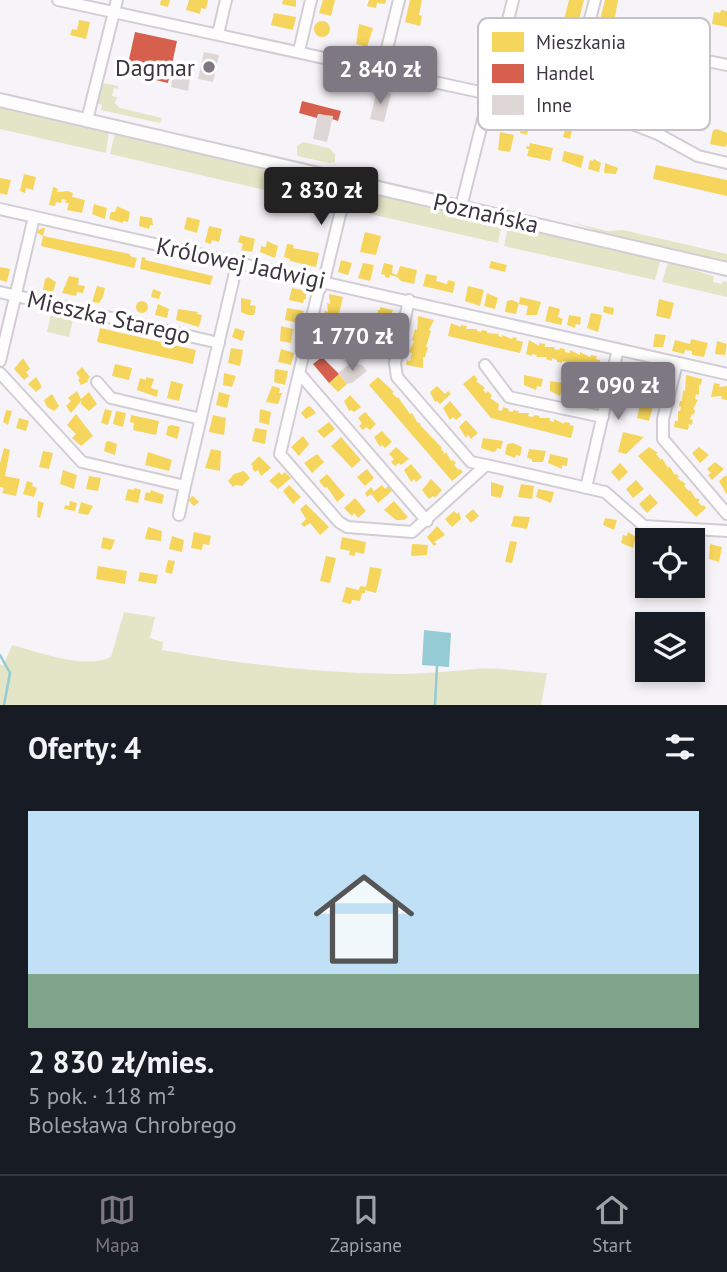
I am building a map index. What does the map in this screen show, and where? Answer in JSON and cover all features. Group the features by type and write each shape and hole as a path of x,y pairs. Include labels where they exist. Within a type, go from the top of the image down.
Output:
{"main road":[{"name":"Poznańska","path":"0,100 727,269"}],"street":[{"path":"58,0 115,6 218,34 478,91"},
{"path":"218,34 226,0"},
{"path":"299,51 311,0"},
{"path":"382,69 399,0"},
{"path":"508,18 513,0"},
{"path":"590,18 595,0"},
{"path":"87,120 115,6"},
{"path":"461,207 480,130"},
{"path":"648,130 698,156 727,163"},
{"path":"348,181 324,281 318,292 280,454 339,522 347,527 412,532 486,465"},
{"name":"Królowej Jadwigi","path":"0,209 727,374"},
{"path":"0,361 34,217"},
{"path":"179,515 237,264"},
{"name":"Mieszka Starego","path":"0,292 219,343"},
{"path":"409,300 395,363 397,377 471,462 608,494 644,526 727,531"},
{"path":"586,488 618,349"},
{"path":"677,363 663,419 663,439 727,514"},
{"path":"485,365 509,397 603,417"},
{"path":"0,373 82,462 185,486"},
{"path":"299,373 426,521"},
{"path":"97,382 111,398 201,419"}],"green space":[{"path":"103,83 118,86 118,89 114,88 112,96 117,97 115,103 120,108 162,118 160,123 101,110 102,105 95,103"},
{"path":"0,107 109,132 106,153 0,129"},
{"path":"117,134 333,184 340,193 337,207 110,154"},
{"path":"303,142 329,148 335,154 335,162 297,156 297,146"},
{"path":"358,190 502,224 498,243 348,209 350,196"},
{"path":"571,222 607,231 623,230 727,254 727,261 607,234"},
{"path":"512,225 658,260 660,262 655,280 504,246 508,227"},
{"path":"668,262 714,276 713,282 727,282 727,297 662,282"},
{"path":"51,314 73,320 69,337 47,332"},
{"path":"124,612 155,617 150,638 163,642 162,650 220,660 309,670 368,673 417,674 503,669 547,673 541,705 0,705 0,664 3,666 12,645 75,661 100,661 111,657"}],"water":[{"path":"424,630 451,633 449,667 422,665"}],"building: Mieszkania":[{"path":"161,0 170,0 168,7 160,5"},
{"path":"189,0 208,0 206,9 201,8 200,14 186,10"},
{"path":"283,0 296,0 296,7 282,4"},
{"path":"323,0 335,0 331,16 319,13"},
{"path":"369,0 386,0 385,4 377,3 376,8 367,6"},
{"path":"410,0 422,0 420,26 405,22"},
{"path":"569,0 584,0 579,18 564,18"},
{"path":"605,0 618,0 615,18 600,18"},
{"path":"721,10 727,11 727,27 712,24 714,12 720,13"},
{"path":"274,13 296,17 293,30 271,25"},
{"path":"79,20 90,22 86,39 70,35 72,29 77,30"},
{"path":"322,21 330,29 322,37 314,29"},
{"path":"359,24 373,28 367,47 356,44"},
{"path":"565,130 572,130 570,139 563,137"},
{"path":"713,130 727,133 725,147 710,144"},
{"path":"500,132 514,135 510,152 498,150"},
{"path":"530,143 553,148 550,161 527,156 529,149 526,149"},
{"path":"564,151 584,156 581,168 562,161"},
{"path":"590,160 601,163 599,172 588,169"},
{"path":"605,163 618,168 616,174 604,173"},
{"path":"656,165 727,180 727,196 653,179"},
{"path":"24,174 36,177 33,190 26,188 25,193 20,191"},
{"path":"0,178 11,180 7,195 0,193"},
{"path":"53,187 58,189 57,192 68,191 73,193 72,197 85,200 82,213 67,210 69,203 62,199 61,203 56,202 55,206 49,205"},
{"path":"94,204 107,208 105,219 92,214"},
{"path":"117,206 130,212 128,222 109,219"},
{"path":"140,216 152,218 153,225 150,225 149,229 139,226"},
{"path":"187,217 200,220 197,233 184,229"},
{"path":"209,226 222,229 219,242 205,242"},
{"path":"45,228 43,236 36,232"},
{"path":"365,232 381,236 376,255 360,252"},
{"path":"240,235 255,239 252,252 241,250 243,244 238,242"},
{"path":"43,236 130,254 137,258 134,268 41,246"},
{"path":"267,241 278,246 275,258 260,252 261,246 266,247"},
{"path":"287,244 294,245 293,248 319,253 316,267 284,257"},
{"path":"142,257 146,258 145,260 213,276 210,285 140,269"},
{"path":"341,260 352,263 348,275 338,272"},
{"path":"491,261 507,265 505,272 489,268"},
{"path":"363,263 374,265 370,281 358,278"},
{"path":"384,263 393,265 392,273 397,275 400,266 417,270 414,284 390,275 389,278 385,277 381,274"},
{"path":"0,267 10,269 7,282 0,280"},
{"path":"426,274 437,276 436,281 447,284 448,280 455,282 453,293 423,286"},
{"path":"69,276 79,278 78,285 85,286 83,293 77,292 76,296 62,293"},
{"path":"48,277 56,282 53,292 43,290"},
{"path":"97,286 105,288 99,303 92,302"},
{"path":"468,286 484,290 480,306 465,301"},
{"path":"292,288 306,291 306,300 304,299 303,303 289,300"},
{"path":"153,289 161,292 159,299 151,297"},
{"path":"487,293 498,298 495,309 484,306"},
{"path":"329,294 343,297 331,347 320,345 321,341 318,340 323,334 320,333 325,325 322,325 323,320 327,317 324,316 325,311 328,312 327,303 330,304"},
{"path":"520,297 541,302 537,315 526,315 528,306 519,304"},
{"path":"241,298 251,300 250,305 256,306 254,315 241,312"},
{"path":"659,299 674,303 670,319 656,316"},
{"path":"142,301 148,307 142,313 136,307"},
{"path":"507,301 519,303 516,314 505,312"},
{"path":"158,304 169,309 167,318 155,315"},
{"path":"549,306 560,309 558,317 563,319 561,325 545,321"},
{"path":"604,306 614,308 613,315 603,312"},
{"path":"380,307 393,310 386,348 381,359 369,356 368,352"},
{"path":"287,308 304,311 299,323 285,320"},
{"path":"178,309 202,315 199,327 176,320"},
{"path":"591,313 602,315 598,332 587,328"},
{"path":"569,315 581,317 580,325 576,324 575,328 567,325"},
{"path":"418,316 434,320 429,330 431,331 423,357 423,368 406,365 412,353 409,352 415,329 417,330"},
{"path":"451,323 467,326 466,329 517,338 516,340 523,342 520,353 448,336"},
{"path":"281,326 293,329 291,343 280,341"},
{"path":"100,328 196,350 193,364 97,342"},
{"path":"235,328 245,331 242,341 232,337"},
{"path":"655,334 666,335 663,347 653,347"},
{"path":"691,339 708,343 704,357 692,355 692,351 685,350 684,354 672,351 675,340 690,344"},
{"path":"529,340 539,346 539,343 545,344 545,347 565,349 565,352 570,353 570,350 580,355 580,352 590,357 597,356 596,359 600,360 598,371 526,354"},
{"path":"717,341 727,344 725,355 715,354"},
{"path":"231,348 243,350 240,366 228,363"},
{"path":"281,349 294,353 291,365 278,362"},
{"path":"23,358 30,369 26,372 29,376 24,380 14,369"},
{"path":"115,364 132,368 129,380 112,376"},
{"path":"82,367 90,377 87,380 89,381 81,385 76,373"},
{"path":"649,367 662,370 649,421 637,418"},
{"path":"275,369 288,371 285,385 274,382"},
{"path":"224,373 236,376 232,387 223,385"},
{"path":"339,374 347,384 338,392 329,383"},
{"path":"474,375 478,380 476,381 485,388 483,390 486,393 488,391 492,396 490,398 499,404 498,410 502,411 503,407 509,409 508,411 529,413 528,416 570,423 574,426 571,438 491,418 463,384"},
{"path":"524,375 543,379 541,387 537,386 536,390 524,385"},
{"path":"686,375 702,379 699,395 696,394 695,399 698,400 693,409 694,415 692,414 690,419 693,420 692,425 689,424 688,430 674,427 675,421 678,421 683,390 685,391"},
{"path":"36,377 42,387 36,392 28,384"},
{"path":"146,377 154,379 151,388 158,390 157,397 137,390 140,378 146,380"},
{"path":"378,377 463,472 452,481 369,385"},
{"path":"171,381 183,384 179,401 167,398"},
{"path":"550,381 563,383 560,396 550,391"},
{"path":"714,383 720,384 719,387 727,386 727,400 721,399 722,396 711,397"},
{"path":"272,386 280,388 279,393 282,393 278,404 266,402"},
{"path":"437,386 445,394 448,391 451,394 440,404 435,402 430,392"},
{"path":"581,388 596,390 594,402 579,398"},
{"path":"77,391 81,399 89,392 97,404 89,411 81,404 82,400 71,413 66,406 71,401 68,398"},
{"path":"219,392 230,395 227,408 216,405"},
{"path":"52,394 59,406 54,411 47,407 44,400"},
{"path":"350,395 361,407 354,412 349,411 344,401"},
{"path":"450,401 462,415 456,420 453,417 450,420 443,408"},
{"path":"308,406 316,413 306,419 301,413"},
{"path":"105,409 112,411 108,425 101,423"},
{"path":"260,409 271,412 269,425 259,422"},
{"path":"6,410 12,411 8,425 3,422"},
{"path":"116,411 126,413 123,427 113,424"},
{"path":"365,412 376,424 370,430 366,427 363,430 359,426 362,423 358,418"},
{"path":"76,414 93,436 81,446 72,438 76,434 67,425"},
{"path":"131,415 159,421 156,435 133,430"},
{"path":"213,415 226,418 224,435 209,432"},
{"path":"19,418 29,421 26,431 16,428"},
{"path":"466,420 478,433 471,439 468,435 466,438 459,427"},
{"path":"329,422 335,429 324,438 317,431"},
{"path":"168,426 180,427 177,439 166,435"},
{"path":"255,428 267,430 265,444 252,441"},
{"path":"382,431 392,442 385,448 382,445 380,447 374,437"},
{"path":"623,432 644,437 626,454 618,452"},
{"path":"303,436 309,444 299,456 291,447"},
{"path":"341,437 361,460 352,468 331,446"},
{"path":"483,438 503,441 501,449 497,448 493,452 481,448"},
{"path":"106,442 117,444 115,455 104,451"},
{"path":"513,443 522,447 520,456 516,455 515,458 505,454 507,444"},
{"path":"396,447 409,459 395,466 391,462 394,459 389,454"},
{"path":"649,447 658,453 656,454 668,468 669,466 675,475 677,474 677,478 686,484 684,486 700,500 698,502 704,505 706,508 696,517 638,456"},
{"path":"699,447 709,455 700,463 692,453"},
{"path":"4,448 10,450 5,476 20,479 16,496 2,493 4,488 0,487 0,463"},
{"path":"211,449 221,451 220,471 205,468"},
{"path":"529,449 546,451 543,462 532,462 532,459 527,458"},
{"path":"43,451 53,453 49,469 39,467"},
{"path":"148,452 172,460 169,471 145,465"},
{"path":"317,454 324,462 312,473 304,463"},
{"path":"550,454 568,458 567,466 562,465 562,469 548,463"},
{"path":"259,456 271,468 261,476 251,464"},
{"path":"715,462 724,469 712,480 707,469"},
{"path":"620,463 628,472 619,481 611,472"},
{"path":"411,464 422,477 416,482 414,479 411,482 404,470"},
{"path":"367,469 374,478 365,486 357,477"},
{"path":"63,470 77,475 74,489 60,484"},
{"path":"244,471 250,478 242,486 233,487 228,481 234,474"},
{"path":"279,472 282,475 285,472 291,478 278,489 269,481"},
{"path":"327,474 345,495 337,502 327,487 319,481"},
{"path":"726,475 727,477 727,495 719,481"},
{"path":"89,476 101,478 98,491 86,489"},
{"path":"431,479 442,490 435,498 433,496 429,499 422,490"},
{"path":"636,480 644,489 633,498 626,489"},
{"path":"27,481 37,488 34,497 23,494"},
{"path":"491,482 504,486 501,498 491,496"},
{"path":"521,484 534,486 532,499 518,497"},
{"path":"289,485 301,497 293,504 283,491"},
{"path":"382,485 385,489 388,486 392,491 378,503 371,494 367,497 365,493 371,487 374,491"},
{"path":"128,489 141,490 138,503 125,500"},
{"path":"538,489 554,492 551,503 536,497"},
{"path":"151,490 164,495 162,504 144,500 146,492 150,493"},
{"path":"650,494 658,503 647,513 639,504"},
{"path":"193,496 199,502 194,506 188,500"},
{"path":"355,498 366,511 358,518 344,508"},
{"path":"38,501 44,503 40,518 37,517"},
{"path":"70,501 77,503 75,511 64,509 65,505 69,506"},
{"path":"394,501 408,517 404,520 396,520 384,510"},
{"path":"81,502 93,506 88,515 78,513"},
{"path":"306,504 329,527 320,535 310,523 304,527 301,524 306,519 300,509"},
{"path":"473,509 479,516 471,523 465,516"},
{"path":"454,511 457,514 459,512 461,519 452,527 445,519"},
{"path":"514,516 530,517 527,529 511,526"},
{"path":"605,518 617,520 614,530 603,525"},
{"path":"437,526 445,535 434,542 437,544 434,546 427,537"},
{"path":"148,527 162,531 161,541 145,539"},
{"path":"194,532 211,536 209,545 203,544 202,550 191,548"},
{"path":"628,532 635,536 633,548 621,543 623,535 627,536"},
{"path":"172,536 184,540 182,552 169,549"},
{"path":"103,537 115,540 111,550 101,548"},
{"path":"342,537 366,542 364,554 355,552 355,556 349,555 350,551 340,549"},
{"path":"510,541 517,542 512,563 505,562"},
{"path":"412,544 428,545 427,555 411,556"},
{"path":"710,544 722,547 719,562 709,559"},
{"path":"326,556 336,558 330,583 320,581"},
{"path":"168,560 175,561 172,574 165,572"},
{"path":"98,566 127,571 125,584 96,579"},
{"path":"370,567 382,569 376,593 365,590 360,601 352,600 351,604 342,602 346,587 359,590 360,586 366,587"},
{"path":"140,572 158,575 156,584 138,581"}],"building: Handel":[{"path":"135,32 177,41 168,83 126,73"},
{"path":"302,101 341,111 338,121 332,119 333,117 318,114 317,118 299,113"},
{"path":"322,357 339,374 329,383 313,364"}],"building: Inne":[{"name":"Dagmar","path":"204,52 219,55 213,82 198,79"},
{"path":"173,76 190,79 188,91 171,87"},
{"path":"377,90 391,94 384,122 370,119"},
{"path":"318,114 333,116 327,142 313,139"},
{"path":"351,363 362,365 367,371 347,384 338,373"}],"waterway":[{"path":"0,655 10,673 4,705"},
{"path":"435,705 437,666"}],"place":[{"name":"Dagmar","path":"209,67"}]}
